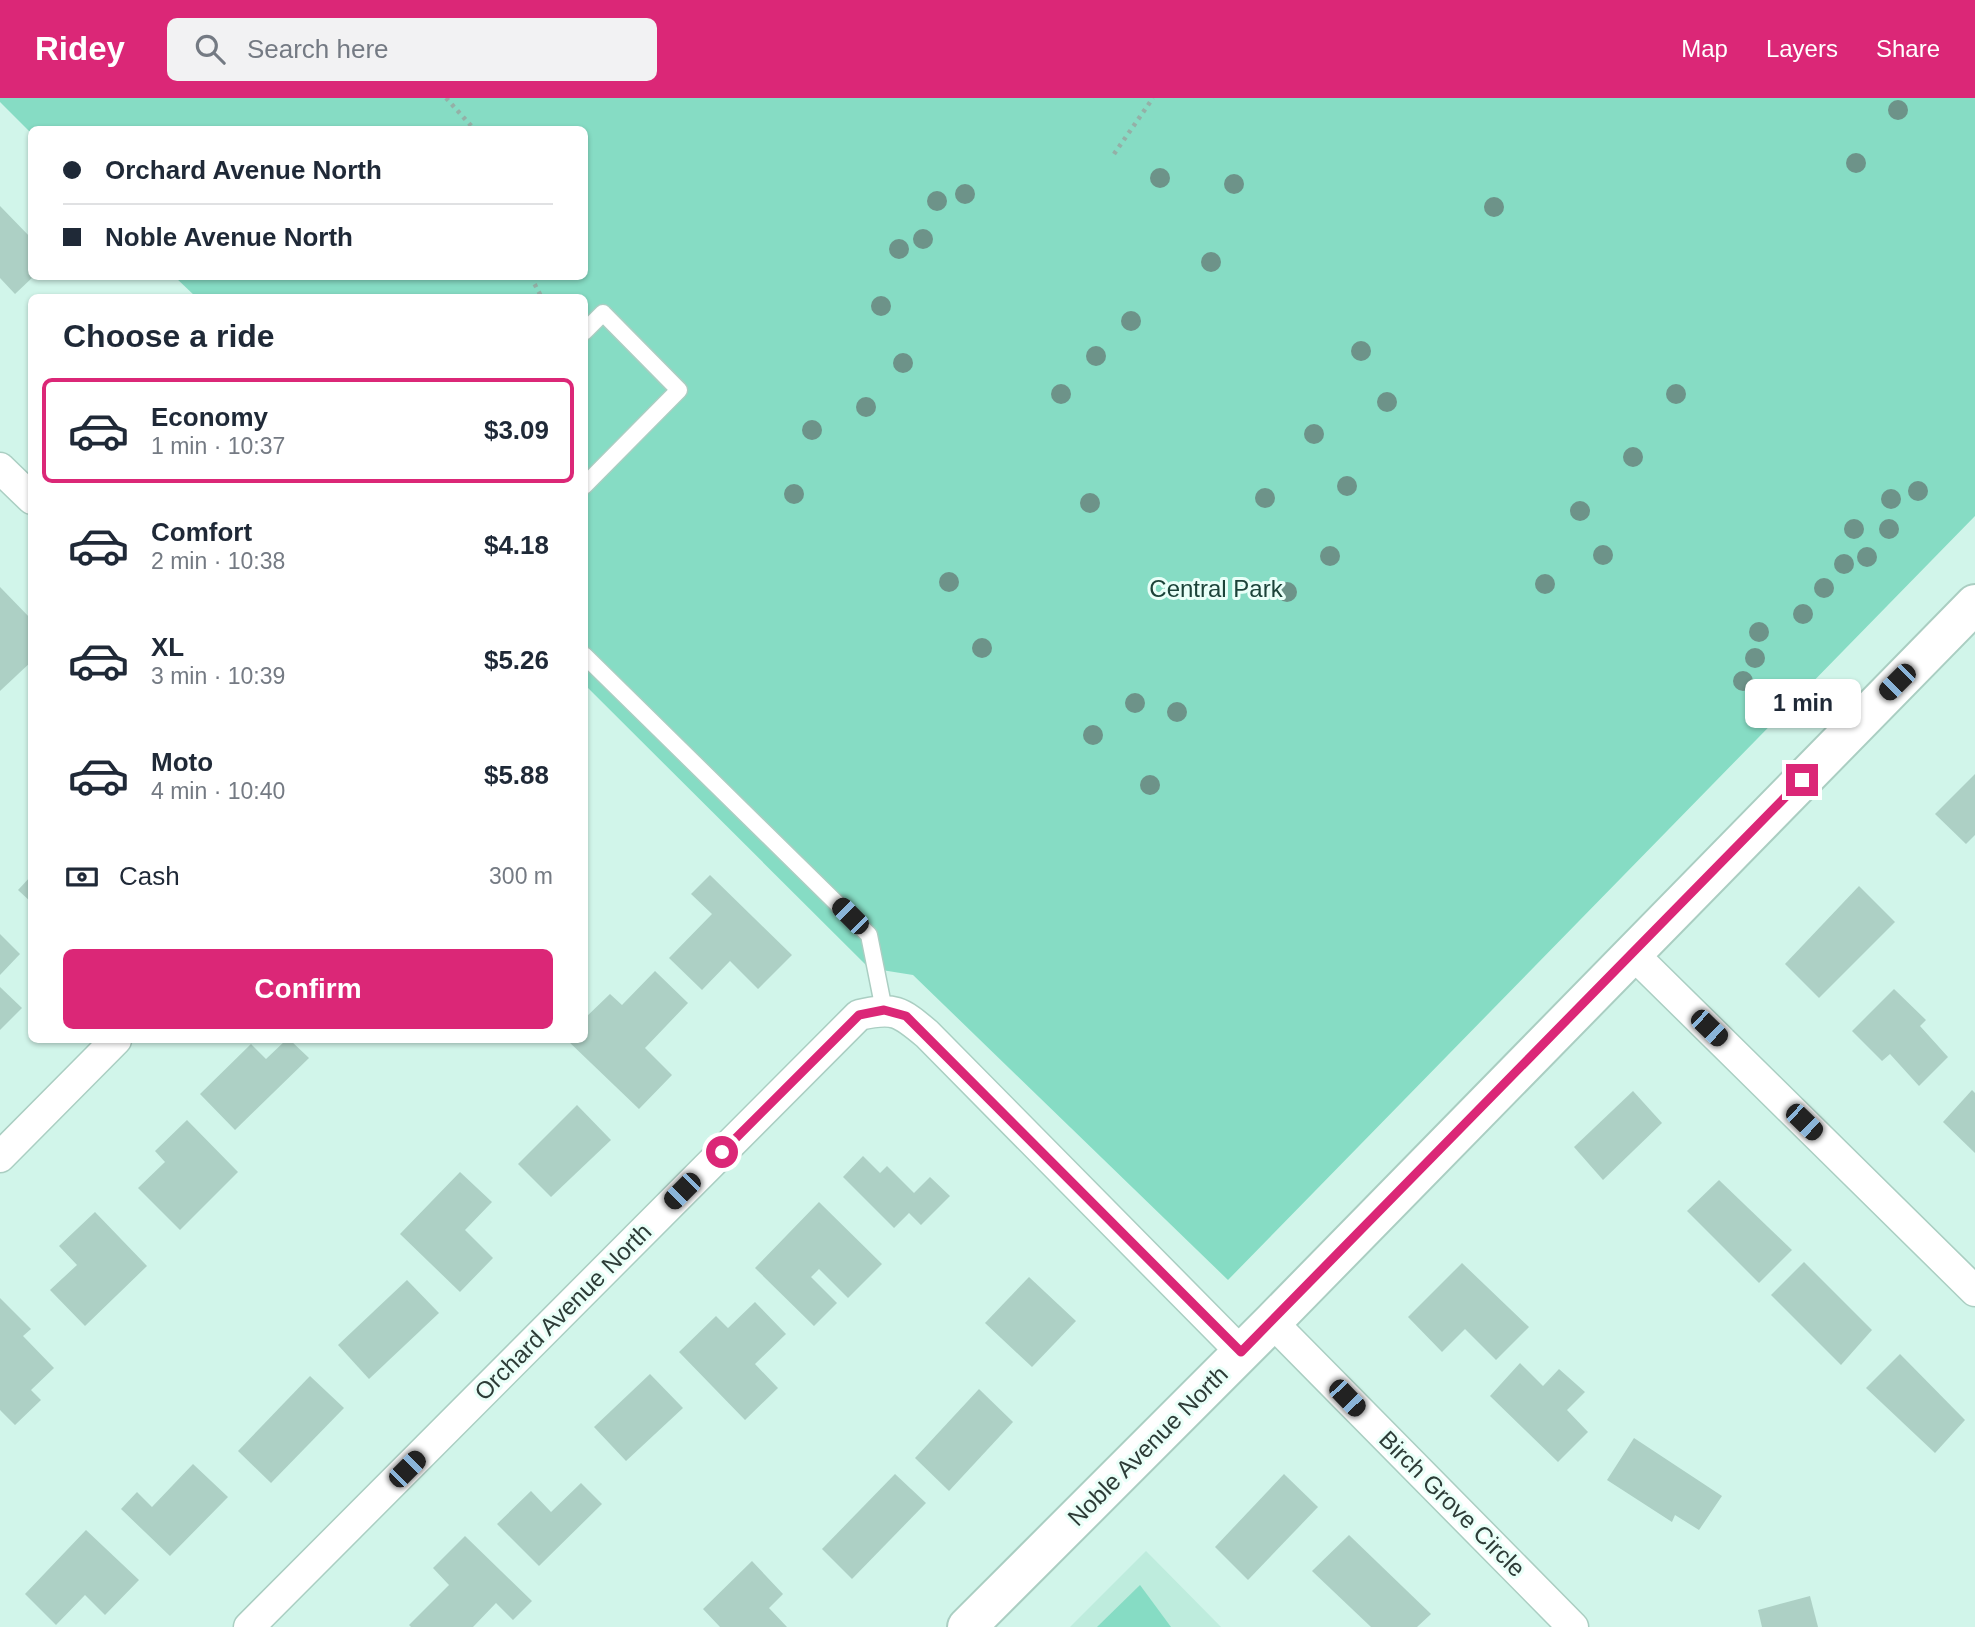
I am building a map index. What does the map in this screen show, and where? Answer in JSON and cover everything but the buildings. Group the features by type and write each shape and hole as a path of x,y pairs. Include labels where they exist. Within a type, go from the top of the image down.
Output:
{"street":[{"path":"0,468 28,495"},
{"name":"Noble Avenue North","path":"967,1627 1272,1322 1975,604"},
{"path":"1632,953 1975,1291"},
{"path":"884,1010 906,1016 927,1034 1241,1352"},
{"name":"Orchard Avenue North","path":"249,1627 840,1033 859,1015 884,1010"},
{"path":"0,1157 113,1043"},
{"name":"Birch Grove Circle","path":"1272,1322 1573,1627"}],"lane":[{"path":"588,328 603,313 680,390 588,482"},
{"path":"588,658 869,935 884,1010"}],"path":[{"path":"446,98 471,126"},
{"path":"1114,154 1153,98"}],"shaded area":[{"path":"1146,1551 1221,1627 1070,1627"}],"green space":[{"name":"Central Park","path":"0,98 1975,98 1975,516 1228,1280 913,975 869,968 588,688 588,294 193,294 178,280 588,280 588,126 28,126 28,130 0,102"},
{"path":"1140,1585 1171,1627 1097,1627"}],"route":[{"path":"722,1152 859,1015 884,1010 906,1016 927,1034 1241,1352 1802,780"}]}
